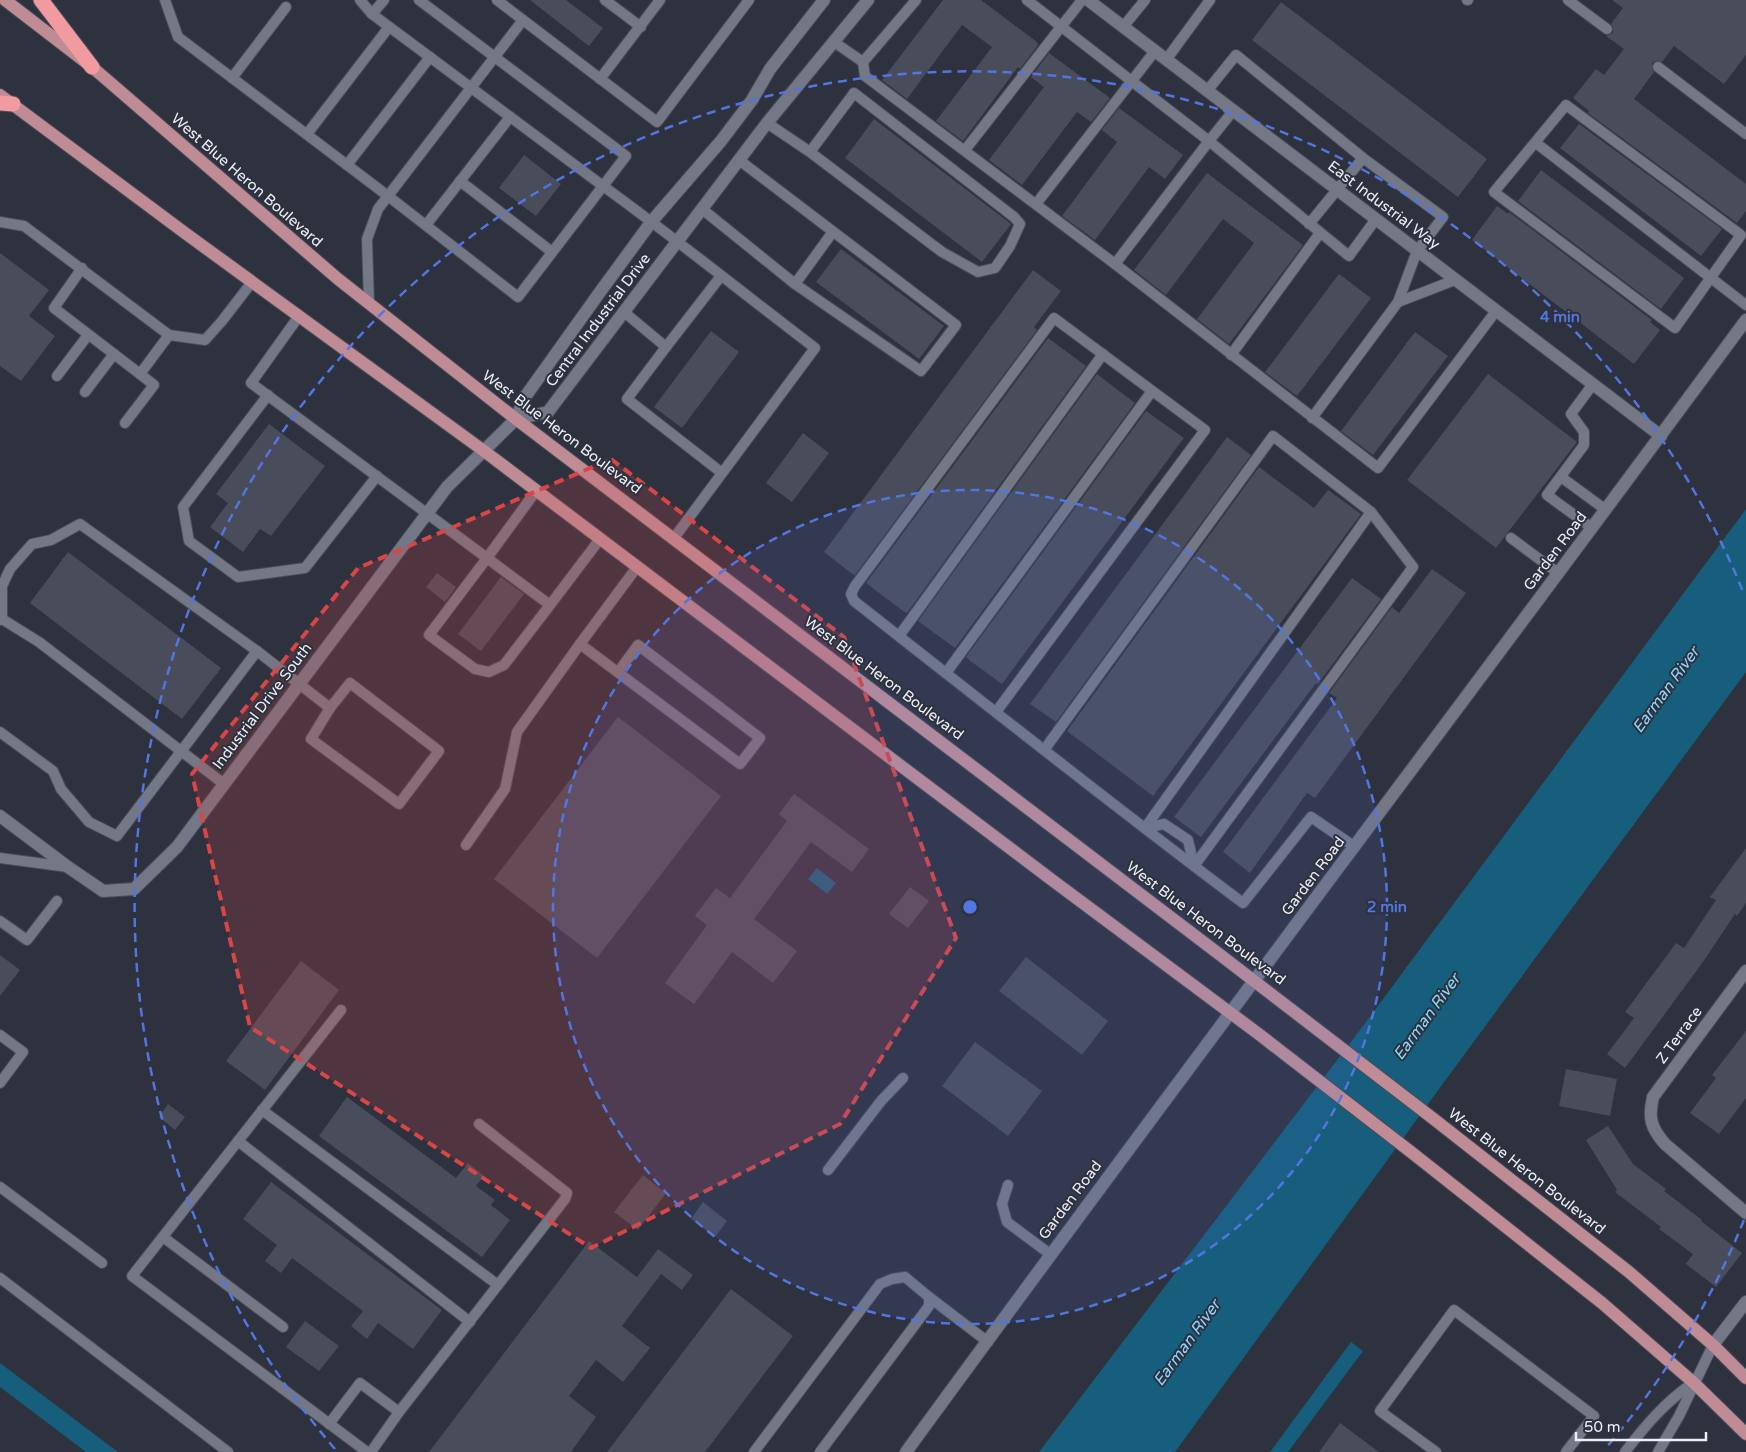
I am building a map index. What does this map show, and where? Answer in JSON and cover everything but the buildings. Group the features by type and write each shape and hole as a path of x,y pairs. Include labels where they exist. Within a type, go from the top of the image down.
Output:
{"highway":[{"path":"41,0 92,67"}],"main road":[{"name":"West Blue Heron Boulevard","path":"5,0 92,67 305,252 369,304 516,419 1435,1120 1629,1272 1713,1345 1746,1378"},
{"path":"0,94 6,103 484,451 1231,1013 1602,1303 1694,1383 1746,1434"}],"street":[{"name":"Central Industrial Drive","path":"516,419 525,397 652,221 726,134 752,100 770,69 824,0"},
{"name":"Central Industrial Drive","path":"516,419 548,412 767,123 868,0"},
{"name":"East Industrial Way","path":"1088,0 1660,436"},
{"name":"Garden Road","path":"906,1452 988,1342 1050,1254 1746,320"},
{"name":"Industrial Drive South","path":"0,816 103,891 134,889 177,847 447,487 516,419"},
{"name":"Z Terrace","path":"1746,971 1653,1097 1650,1110 1651,1122 1656,1134 1665,1144 1746,1212"},
{"path":"1713,1345 1746,1302"}],"lane":[{"path":"165,0 178,37 518,297 626,156 419,0"},
{"path":"360,0 372,14 652,221 815,348 674,538"},
{"path":"372,14 384,0"},
{"path":"497,0 656,122 749,0"},
{"path":"605,0 641,26"},
{"path":"600,79 660,0"},
{"path":"916,0 863,62 864,76 1115,264 1378,468 1496,311"},
{"path":"1027,0 1208,141 1349,256 1376,219"},
{"path":"965,150 1082,0"},
{"path":"1124,27 1144,0"},
{"path":"1166,60 1210,0"},
{"path":"1568,0 1607,29"},
{"path":"232,78 286,7"},
{"path":"369,304 367,238 378,209 523,20"},
{"path":"307,134 389,27"},
{"path":"834,42 863,62"},
{"path":"1036,204 1155,51"},
{"path":"1207,91 1236,55 1363,158 1443,217 1417,251 1398,302 1312,418"},
{"path":"347,165 430,57"},
{"path":"1658,67 1745,133"},
{"path":"767,123 810,152 942,252 978,272 995,268 1010,246 1020,224 1014,217 854,93 810,152"},
{"path":"1566,105 1741,235 1711,278 1675,328 1494,192 1566,105"},
{"path":"1115,264 1233,111"},
{"path":"426,225 510,117"},
{"path":"1536,143 1746,306"},
{"path":"1310,224 1363,158"},
{"path":"702,209 795,284 921,371 956,325 832,233 739,160"},
{"path":"460,181 552,252"},
{"path":"0,222 24,226 169,335 205,340 252,282"},
{"path":"795,284 832,233"},
{"path":"1231,355 1320,233"},
{"path":"82,268 54,308 154,385 125,423"},
{"path":"721,276 627,399 722,473"},
{"path":"1398,302 1455,280"},
{"path":"624,312 666,347"},
{"path":"299,316 251,383 550,605"},
{"path":"996,712 1205,430 1054,318 855,586 852,594 854,601 1044,750 1243,903 1311,817 1355,847"},
{"path":"57,376 88,335"},
{"path":"140,374 169,335"},
{"path":"85,392 114,354"},
{"path":"899,636 1103,354"},
{"path":"1592,528 1547,495 1584,446 1584,432 1570,414 1593,384"},
{"path":"946,673 1152,391"},
{"path":"268,395 183,507 189,541 238,577 305,568 376,476"},
{"path":"1044,750 1273,436 1371,512 1413,567 1194,866"},
{"path":"1561,477 1606,510"},
{"path":"536,491 429,635 474,669 489,672 504,665 600,539"},
{"path":"1145,828 1371,512"},
{"path":"224,784 39,642 1,620 2,586 10,569 32,544 52,540 80,524 257,651 330,708"},
{"path":"1512,538 1558,573"},
{"path":"466,845 505,789 517,732 637,567"},
{"path":"580,644 619,671 740,764 760,738 638,645 619,671"},
{"path":"0,732 52,770 61,789 89,822 117,836 257,651"},
{"path":"350,683 439,751 398,804 311,739 330,708 350,683"},
{"path":"1145,828 1164,824 1188,840 1194,866"},
{"path":"0,858 68,867"},
{"path":"0,921 27,940 57,901"},
{"path":"341,1010 132,1276 367,1452"},
{"path":"0,1035 23,1052 0,1084"},
{"path":"828,1170 881,1101 903,1078"},
{"path":"262,1110 498,1285"},
{"path":"371,1452 565,1199 567,1193 478,1124"},
{"path":"238,1141 470,1322"},
{"path":"1008,1185 1002,1204 1007,1222 1050,1254"},
{"path":"0,1187 102,1263"},
{"path":"163,1237 283,1327"},
{"path":"754,1452 880,1284 892,1279 905,1277 988,1342"},
{"path":"0,1278 228,1452"},
{"path":"820,1452 930,1306 929,1297"},
{"path":"1436,1452 1380,1411 1454,1310 1594,1416 1566,1452"},
{"path":"1658,1452 1679,1416 1713,1345"},
{"path":"328,1424 360,1383 400,1412"},
{"path":"1625,1452 1648,1422 1674,1396 1694,1383"}],"highlighted area":[{"path":"611,459 844,637 956,938 840,1124 591,1248 250,1027 192,774 358,568"}],"water":[{"name":"Earman River","path":"1746,509 1746,672 1175,1452 1039,1452 1360,1030"},
{"path":"817,868 836,883 827,894 808,879"},
{"path":"1351,1342 1363,1351 1288,1452 1270,1452"},
{"path":"0,1363 118,1452 86,1452 0,1387"}]}
